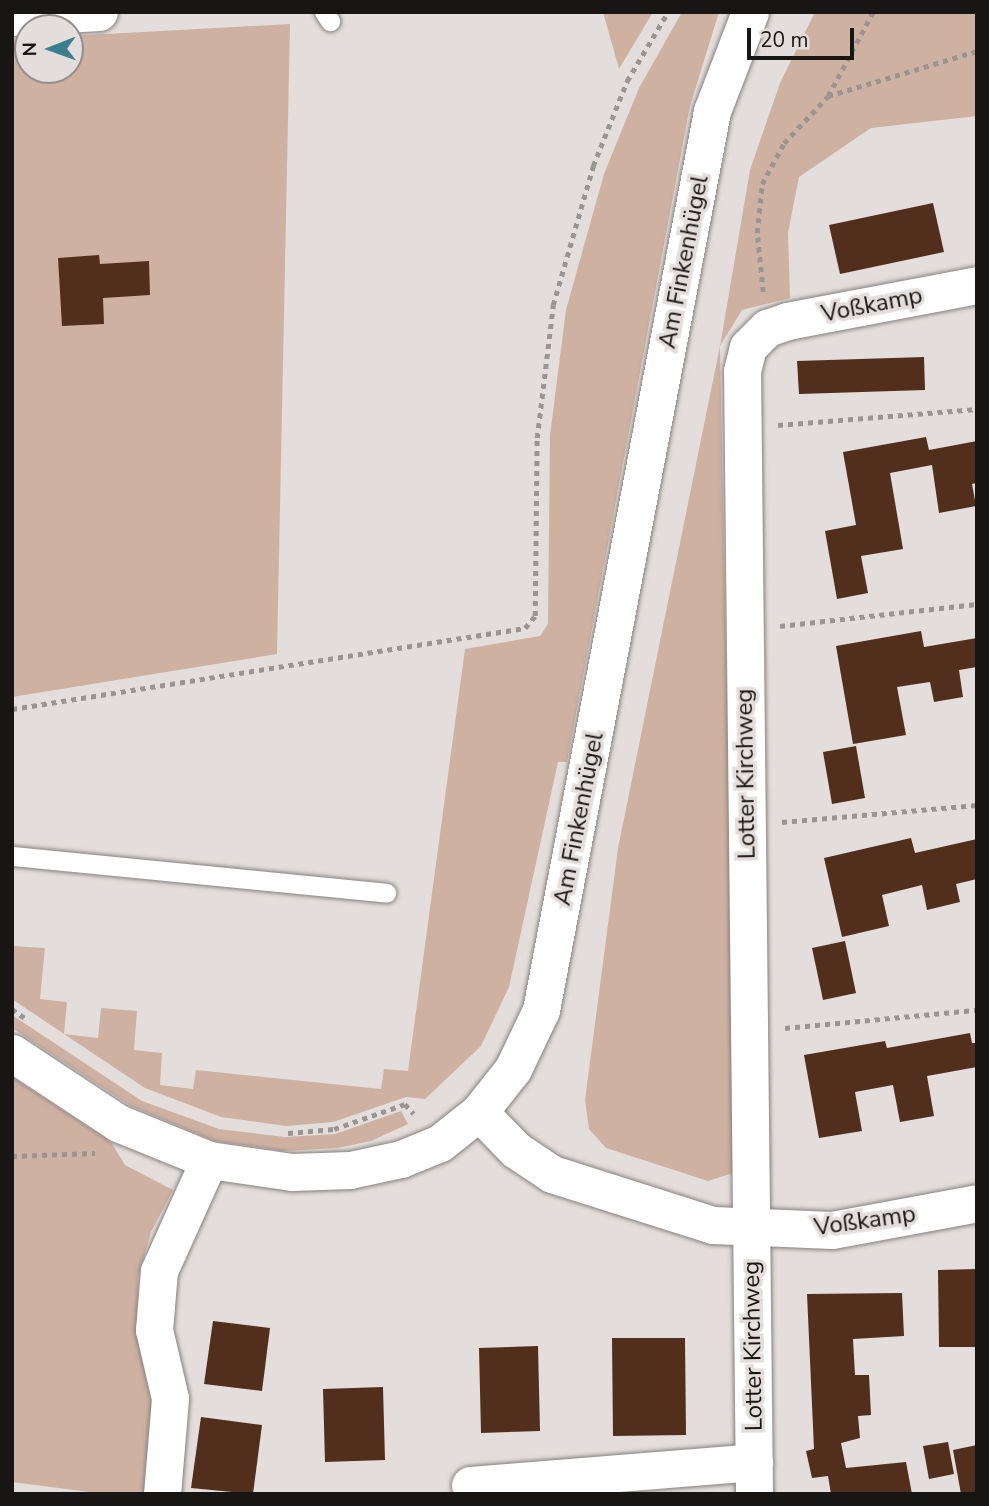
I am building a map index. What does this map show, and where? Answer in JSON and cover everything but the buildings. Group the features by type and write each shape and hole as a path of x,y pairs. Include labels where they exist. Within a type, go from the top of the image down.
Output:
{"street":[{"path":"12,18 99,12"},
{"name":"Am Finkenhügel","path":"12,1053 118,1122 209,1160 292,1172 350,1170 401,1159 440,1143 479,1112 513,1069 541,1010 712,111 750,12"},
{"name":"Voßkamp","path":"767,328 977,285"},
{"name":"Lotter Kirchweg","path":"470,1485 754,1478 742,371 748,346 767,328"},
{"name":"Lotter Kirchweg","path":"479,1112 516,1150 552,1174 713,1226 752,1230"},
{"path":"162,1494 170,1398 154,1330 159,1271 209,1160"},
{"name":"Voßkamp","path":"752,1230 832,1230 977,1203"}],"lane":[{"path":"12,856 386,893"}],"path":[{"path":"12,709 525,628 535,616 537,438 553,305 598,154 627,81 668,12"},
{"path":"767,328 757,233 762,184 784,143 828,96 873,12"},
{"path":"828,96 977,51"},
{"path":"743,428 977,409"},
{"path":"745,628 977,604"},
{"path":"747,825 977,805"},
{"path":"12,1009 34,1024"},
{"path":"749,1031 977,1010"},
{"path":"286,1133 334,1129 405,1104 440,1143"}],"shaded area":[{"path":"603,12 653,12 619,69"},
{"path":"682,12 719,12 690,106 567,762 558,762 509,987 481,1046 425,1099 406,1097 333,1122 286,1126 221,1117 145,1088 64,1034 98,1038 101,1008 137,1011 134,1050 162,1053 160,1085 193,1089 196,1070 381,1089 384,1069 408,1071 465,649 540,636 548,624 550,435 566,310 604,174 639,88"},
{"path":"815,12 977,12 977,116 871,128 799,177 788,233 790,298 742,310 720,346 750,170 780,83"},
{"path":"290,24 277,654 12,697 12,40 14,84 84,84 84,35"},
{"path":"720,346 736,1172 708,1181 606,1148 589,1129 585,1100 618,848"},
{"path":"12,946 45,948 40,999 67,1002 64,1034 12,999"},
{"path":"12,1015 142,1101 219,1129 285,1137 335,1134 401,1111 408,1124 371,1141 337,1148 283,1151 215,1141 131,1106 12,1028"},
{"path":"12,1077 111,1142 125,1165 173,1190 151,1232 138,1278 137,1335 152,1407 146,1494 105,1494 12,1482"}]}
